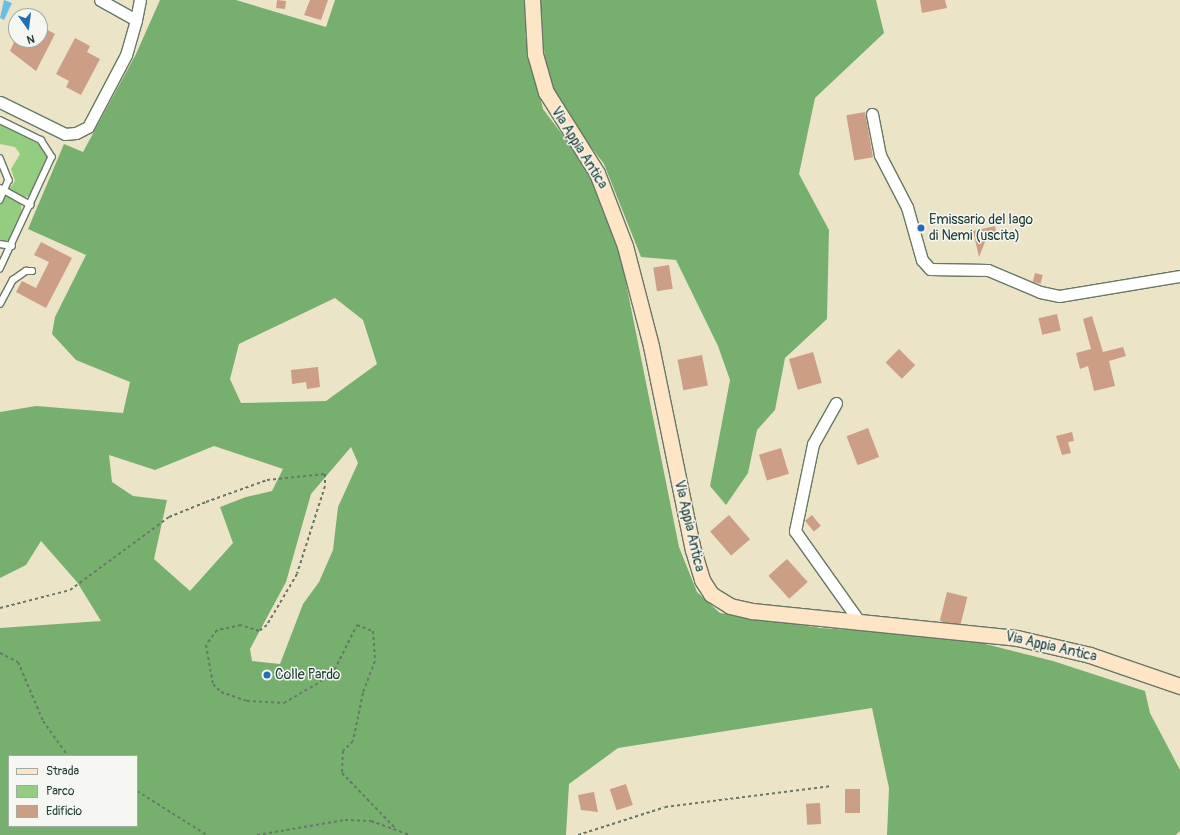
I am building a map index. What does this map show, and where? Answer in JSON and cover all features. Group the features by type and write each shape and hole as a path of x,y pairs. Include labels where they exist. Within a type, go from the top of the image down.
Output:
{"street":[{"path":"100,0 136,20"},
{"path":"0,102 65,134 82,131 92,122 125,58 140,0"},
{"name":"Via Appia Antica","path":"532,0 535,54 546,92 597,173 627,252 651,346 693,550 704,586 720,601 736,608 861,624 1022,639 1090,655 1180,686"},
{"path":"872,114 880,155 907,207 921,257 930,269 988,270 1040,292 1062,296 1180,276"},
{"path":"836,403 813,444 795,531 861,624"}],"lane":[{"path":"0,120 41,140 50,150 50,165 0,269"},
{"path":"0,158 9,180 2,189 0,200"},
{"path":"2,189 31,205"},
{"path":"0,244 12,246"},
{"path":"0,304 13,280 26,271 32,271"}],"path":[{"path":"0,608 70,590 169,517 267,480 324,474 325,486 297,574 267,625 259,631 241,624 217,630 206,645 213,684 221,692 247,701 284,703 332,675 357,625 373,631 375,661 363,693 353,741 343,751 342,773 396,829"},
{"path":"0,653 18,662 43,721 67,755"},
{"path":"578,835 665,807 832,786"},
{"path":"138,792 207,835"},
{"path":"257,835 345,820 372,821 410,835"}],"green space":[{"path":"160,0 236,0 326,27 335,0 524,0 526,39 543,109 586,166 619,248 679,547 697,592 720,613 821,628 958,637 1053,661 1145,691 1150,713 1180,770 1180,831 1176,835 887,835 889,788 872,708 618,748 569,784 566,835 0,835 0,628 101,621 77,582 41,541 26,565 0,578 0,412 36,406 123,413 130,382 76,360 52,334 55,317 86,255 28,229 64,144 83,152 136,54","holes":["335,298 363,320 377,364 326,401 241,403 230,379 239,344","214,446 283,469 272,491 246,497 220,507 233,543 190,591 154,559 167,500 133,496 112,482 109,455 155,470","351,447 358,463 338,507 333,550 319,582 303,604 280,664 252,661 250,649 286,582 311,494"]},
{"path":"540,0 876,0 884,33 815,98 799,174 829,230 827,319 785,358 775,410 757,430 748,473 726,505 710,486 730,380 718,346 676,260 641,257 604,164 560,106 546,74"},
{"path":"0,125 37,143 49,156 32,196 24,197 9,189 15,181 11,169 20,154 15,147 0,144"},
{"path":"6,196 21,204 22,216 11,239 3,243 0,241 0,204"}],"water":[{"path":"4,0 12,3 10,8 8,8 4,20 0,18"}],"building":[{"path":"277,0 286,1 285,9 276,8"},
{"path":"310,0 328,0 321,20 304,15"},
{"path":"920,0 945,0 947,8 922,13"},
{"path":"48,30 55,34 48,48"},
{"path":"75,38 90,46 87,52 100,59 81,95 66,87 69,81 56,74"},
{"path":"11,48 48,48 36,71 10,51"},
{"path":"865,112 873,157 854,161 846,115"},
{"path":"995,226 997,235 987,237 979,257 973,231"},
{"path":"41,242 72,258 46,308 16,292 22,281 36,288 49,262 34,255"},
{"path":"669,265 673,289 657,291 653,268"},
{"path":"1035,273 1043,275 1041,284 1033,282"},
{"path":"1057,314 1061,331 1042,335 1038,318"},
{"path":"1092,316 1103,352 1123,347 1126,356 1109,361 1115,386 1094,391 1088,366 1080,369 1076,353 1091,349 1083,319"},
{"path":"899,349 915,365 902,379 886,362"},
{"path":"813,352 822,383 798,390 789,359"},
{"path":"702,355 708,385 683,390 677,360"},
{"path":"318,367 320,387 307,389 306,382 292,384 291,370"},
{"path":"868,428 879,457 858,465 847,436"},
{"path":"1072,432 1074,441 1068,442 1071,453 1062,455 1056,436"},
{"path":"781,448 789,474 767,481 759,455"},
{"path":"729,515 750,539 731,556 710,531"},
{"path":"812,515 821,526 814,532 805,521"},
{"path":"787,559 808,582 789,599 768,576"},
{"path":"947,592 967,597 960,626 940,621"},
{"path":"626,784 633,805 617,810 610,789"},
{"path":"845,789 860,789 860,813 845,813"},
{"path":"594,792 598,812 581,810 578,795"},
{"path":"820,803 821,824 807,825 806,804"}],"place":[{"name":"Emissario del lago di Nemi (uscita)","path":"921,228"},
{"name":"Colle Pardo","path":"267,675"}]}
